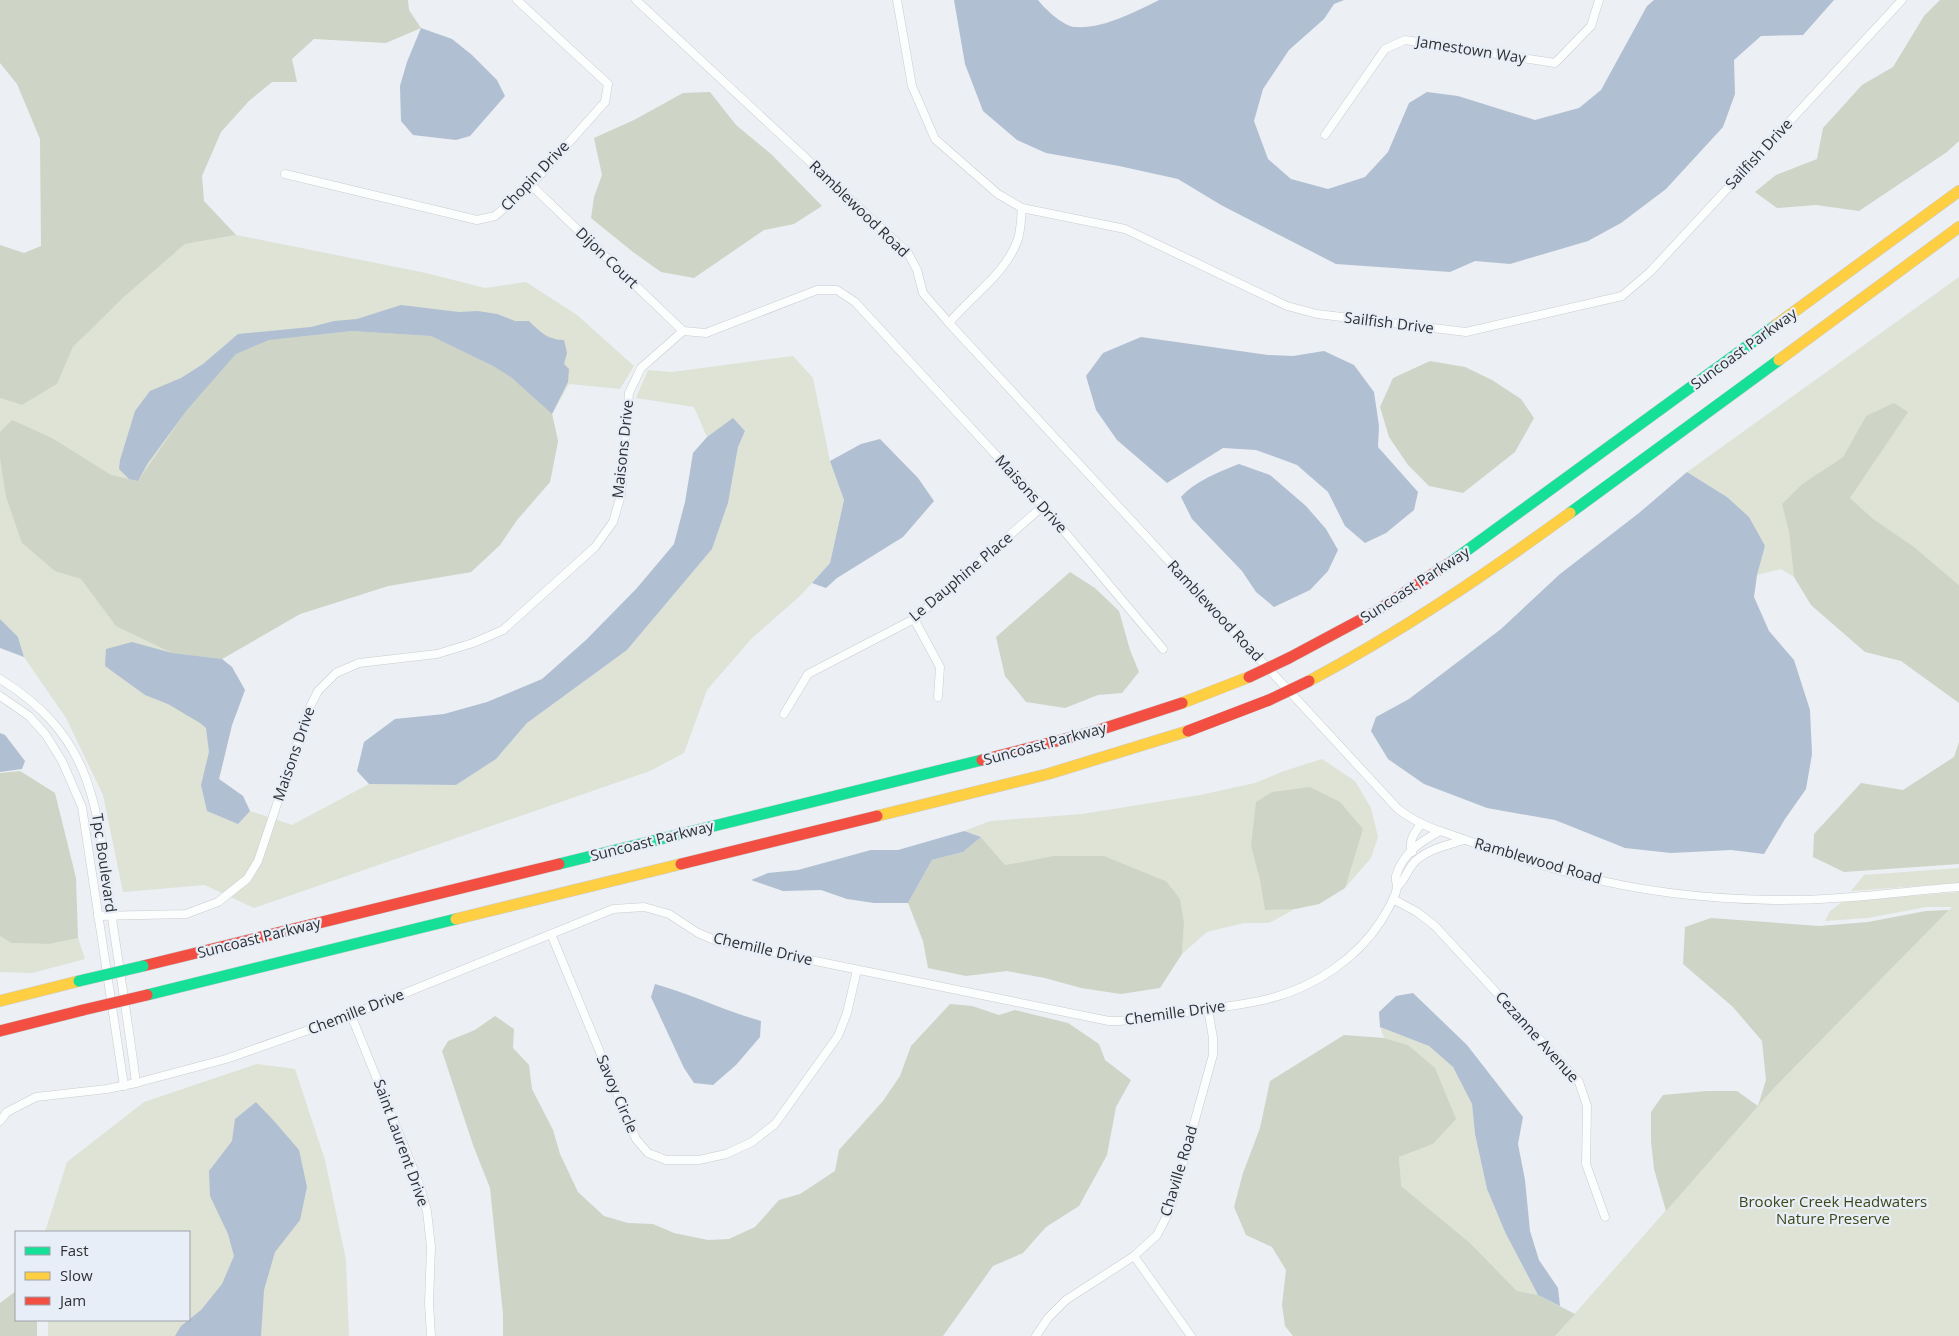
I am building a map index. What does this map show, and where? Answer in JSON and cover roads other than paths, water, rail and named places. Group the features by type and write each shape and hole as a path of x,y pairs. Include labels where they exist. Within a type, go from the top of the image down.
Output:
{"highway":[{"name":"Suncoast Parkway","path":"0,1001 1060,741 1166,709 1249,677 1352,626 1433,576 1959,191"},
{"name":"Suncoast Parkway","path":"0,1031 1048,774 1121,754 1180,735 1269,700 1354,658 1396,633 1487,573 1959,227"}],"street":[{"name":"Chopin Drive","path":"285,174 476,220 495,216 531,185 605,102 608,84 517,0"},
{"name":"Ramblewood Road","path":"636,0 908,253 917,270 923,293 949,323 1398,809 1421,824 1464,840 1573,874 1633,887 1718,897 1774,900 1959,888"},
{"name":"Sailfish Drive","path":"897,0 912,86 935,139 998,194 1022,208 1125,229 1287,306 1317,314 1466,332 1622,296 1650,272 1902,0"},
{"name":"Jamestown Way","path":"1324,135 1385,49 1405,40 1555,63 1590,26 1600,0"},
{"name":"Dijon Court","path":"531,185 683,330"},
{"path":"949,323 963,306 998,272 1009,256 1018,238 1022,208"},
{"name":"Maisons Drive","path":"98,916 186,914 218,902 247,879 258,861 308,711 318,691 336,673 359,663 437,654 473,643 503,630 595,547 613,522 621,496 629,393 641,368 683,330 706,333 817,290 837,290 855,302 1043,506 1163,649"},
{"name":"Le Dauphine Place","path":"784,714 808,674 914,620 1043,506"},
{"path":"914,620 940,667 938,697"},
{"name":"Tpc Boulevard","path":"0,679 36,704 54,723 72,748 85,772 100,822 136,1083"},
{"name":"Tpc Boulevard","path":"0,696 29,716 46,735 71,779 84,816 124,1086"},
{"name":"Chemille Drive","path":"1410,851 1410,842 1421,824"},
{"name":"Chemille Drive","path":"0,1121 7,1112 36,1097 124,1086 226,1059 351,1015 613,910 644,907 668,914 698,933 717,941 1109,1021 1136,1021 1275,997 1322,977 1344,962 1364,943 1380,922 1393,899 1397,887 1395,878 1401,864 1410,851 1418,844 1440,831"},
{"path":"1410,851 1419,858 1464,840"},
{"name":"Chemille Drive","path":"1397,887 1404,881 1412,864 1419,858"},
{"name":"Cezanne Avenue","path":"1393,899 1417,912 1435,926 1579,1082 1587,1106 1586,1164 1605,1217"},
{"name":"Savoy Circle","path":"551,934 636,1139 648,1153 666,1160 699,1160 726,1154 752,1142 775,1124 838,1036 848,1013 857,970"},
{"name":"Chaville Road","path":"1036,1336 1048,1318 1066,1300 1134,1256 1157,1235 1170,1210 1213,1055 1213,1038 1208,1009"},
{"name":"Saint Laurent Drive","path":"351,1015 417,1178 427,1211 431,1247 429,1303 431,1336"},
{"path":"1134,1256 1191,1336"}],"water":[{"path":"954,0 1038,0 1065,24 1075,27 1086,27 1108,22 1159,0 1344,0 1334,4 1324,19 1289,50 1263,89 1254,121 1268,159 1291,179 1328,189 1365,177 1388,152 1409,103 1427,92 1458,96 1535,120 1579,108 1601,90 1647,6 1654,0 1834,0 1803,35 1761,36 1734,60 1735,94 1723,127 1666,189 1621,223 1588,241 1510,264 1475,261 1450,272 1336,264 1221,205 1178,179 1046,153 1017,140 983,111 965,64"},
{"path":"421,28 452,39 472,55 497,80 505,96 470,136 456,140 413,135 401,121 400,86 407,62"},
{"path":"401,305 459,312 478,311 497,314 515,321 529,321 545,335 553,339 564,340 567,353 564,364 569,369 568,382 552,414 512,378 493,366 431,336 352,331 269,340 236,354 187,410 148,463 138,481 129,479 119,469 135,411 150,391 181,378 203,364 238,334 311,327 334,321 357,319"},
{"path":"1141,337 1268,355 1293,356 1324,351 1354,365 1374,392 1379,426 1378,447 1418,492 1414,510 1386,533 1365,543 1345,526 1328,492 1297,465 1256,450 1223,448 1167,483 1117,440 1096,410 1086,376 1103,353"},
{"path":"733,418 745,431 738,447 728,503 712,549 627,650 527,723 496,759 456,785 369,784 357,771 364,742 395,719 444,714 487,702 542,679 586,640 637,588 674,544 685,502 693,453 707,437"},
{"path":"880,439 918,478 934,501 903,537 837,578 826,588 812,583 830,563 844,500 830,461 861,444"},
{"path":"1239,464 1270,475 1306,506 1326,529 1338,550 1328,571 1310,590 1274,607 1256,592 1242,571 1192,519 1181,497 1200,482"},
{"path":"1687,472 1727,497 1749,517 1765,546 1757,575 1754,597 1769,631 1794,660 1810,710 1812,754 1806,789 1764,854 1731,850 1671,853 1625,848 1555,820 1487,808 1424,784 1388,759 1371,731 1376,717 1409,699 1501,629 1560,574 1639,513"},
{"path":"0,619 18,637 24,657 0,648"},
{"path":"132,642 172,653 222,659 232,667 245,690 232,725 219,779 243,796 250,811 238,824 207,811 201,785 209,752 206,728 168,704 145,695 105,666 106,649"},
{"path":"0,733 5,735 25,761 22,769 0,772"},
{"path":"964,831 981,837 963,852 932,860 908,903 874,903 847,899 821,890 783,891 751,880 768,873 798,870 871,850 898,850"},
{"path":"655,984 761,1021 760,1037 736,1065 713,1085 694,1083 684,1068 651,997"},
{"path":"1413,993 1467,1045 1523,1117 1518,1144 1525,1180 1530,1231 1539,1260 1558,1288 1560,1306 1538,1295 1505,1232 1487,1189 1475,1134 1472,1104 1453,1067 1429,1046 1380,1027 1379,1012 1396,996"},
{"path":"256,1102 299,1150 307,1187 300,1220 275,1252 264,1290 261,1336 175,1336 181,1326 190,1321 190,1319 201,1310 222,1284 234,1256 228,1234 210,1196 209,1171 232,1141 235,1119"}],"park label":[{"name":"Brooker Creek Headwaters Nature Preserve","path":"1833,1210"}]}
